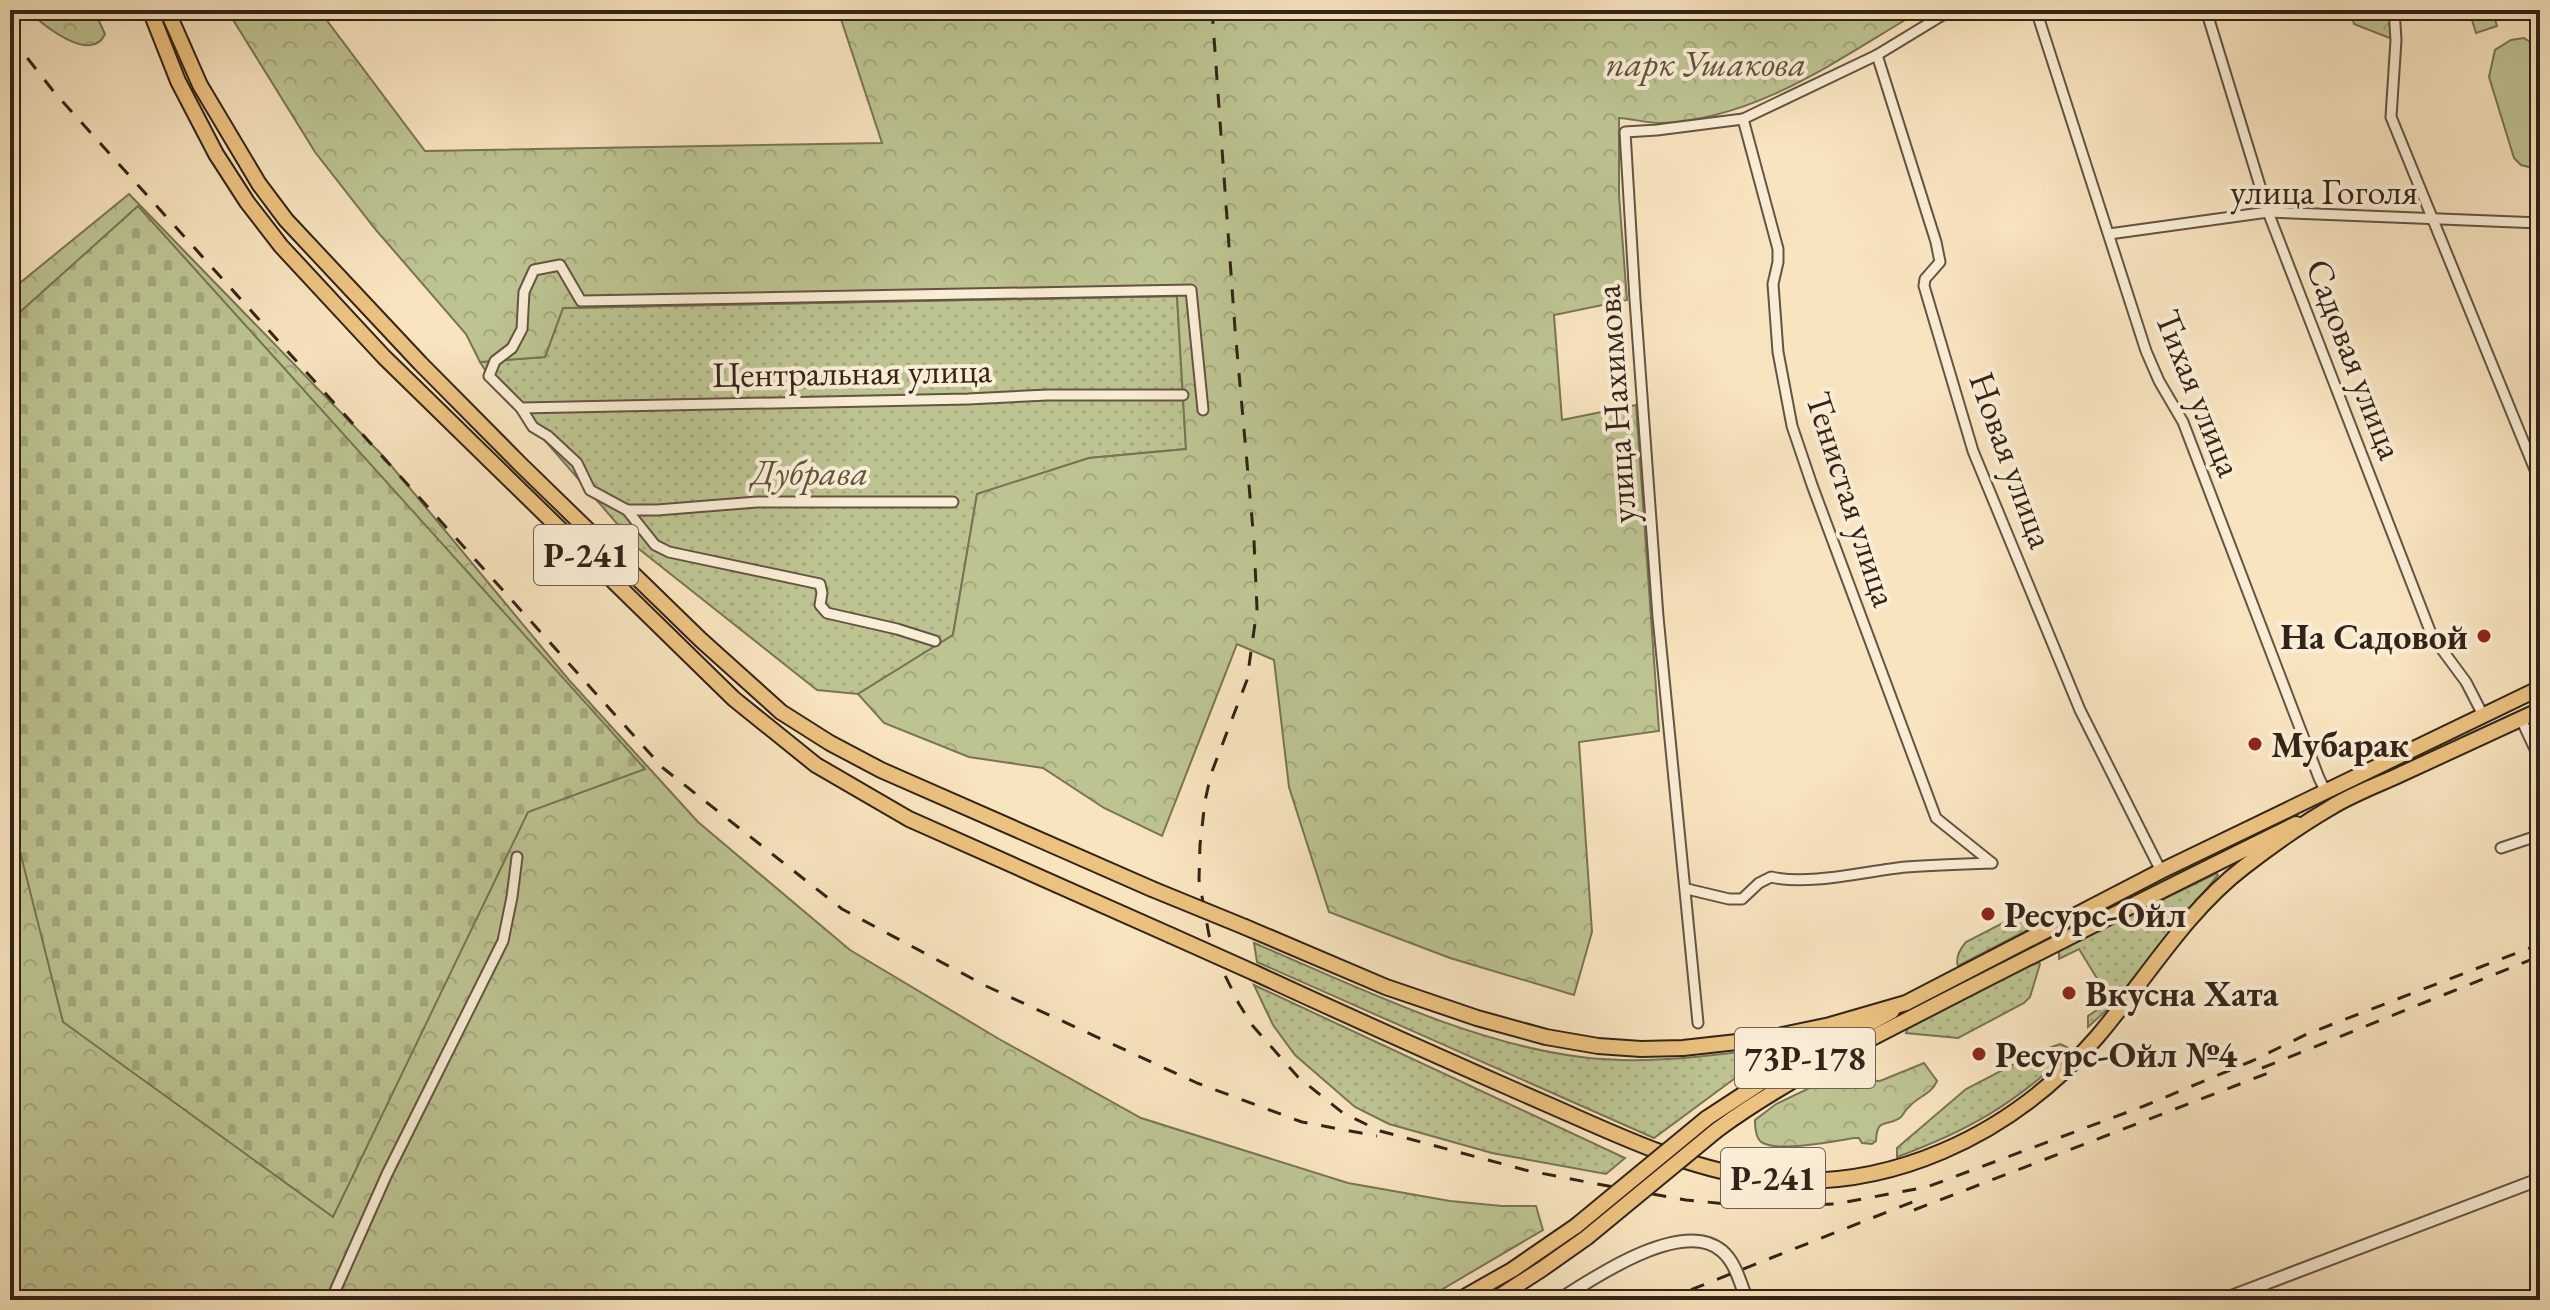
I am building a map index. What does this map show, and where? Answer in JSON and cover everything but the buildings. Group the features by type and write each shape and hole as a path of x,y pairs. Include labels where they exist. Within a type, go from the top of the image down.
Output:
{"main road":[{"name":"Р-241","path":"150,10 178,81 216,154 281,246 384,357 734,699 816,765 909,819 1609,1131 1704,1167 1754,1177 1804,1180 1854,1177 1894,1169 1952,1149 1992,1127 2041,1093 2066,1070 2098,1036 2211,897 2242,869 2332,806 2540,710"},
{"name":"Р-241","path":"167,10 200,85 235,147 286,220 509,453 701,640 781,712 881,770 1386,987 1477,1018 1546,1037 1598,1046 1683,1048 1764,1039 1830,1025 1906,1003 2161,871 2540,688"},
{"name":"73Р-178","path":"1459,1300 1524,1262 1576,1226 1712,1124 2057,942 2332,806"},
{"name":"73Р-178","path":"1494,1300 1586,1238 1762,1082 1906,1003"}],"street":[{"name":"улица Нахимова","path":"1698,1023 1658,617 1625,132 1743,119 1877,55 1951,10"},
{"name":"Тихая улица","path":"2036,10 2146,351 2183,422 2326,792"},
{"name":"Садовая улица","path":"2206,10 2268,212 2432,636 2466,682 2483,715"},
{"path":"2394,10 2396,40 2391,117 2540,482"},
{"name":"Новая улица","path":"1877,55 1936,242 1940,262 1925,279 1924,286 1973,451 2080,710 2161,871"},
{"name":"Тенистая улица","path":"1687,889 1742,899 1759,883 1771,877 1786,881 1907,867 1992,863 1936,818 1792,426 1778,352 1773,284 1778,249 1743,119"},
{"name":"улица Гоголя","path":"2109,234 2268,212 2540,223"},
{"path":"935,641 827,613 820,605 820,584 669,552 655,545 627,510 590,490 577,463 548,436 533,427 521,408 489,376 495,361 512,348 522,329 524,292 534,270 560,265 581,301 1191,290 1203,410"},
{"name":"Центральная улица","path":"521,408 1047,395 1183,395"},
{"path":"627,510 757,502 953,502"},
{"path":"2521,719 2540,760"},
{"path":"2501,848 2540,835"},
{"path":"331,1300 387,1174 503,941 517,857"},
{"path":"2222,1300 2540,1179"},
{"path":"1559,1300 1626,1259 1652,1249 1689,1242 1709,1243 1721,1249 1732,1263 1747,1300"},
{"path":"2258,1286 2263,1300"}],"green space":[{"path":"27,10 94,10 105,34 98,42 78,44 55,32"},
{"name":"парк Ушакова","path":"227,10 319,10 425,151 882,143 838,10 1922,10 1798,83 1732,110 1697,119 1661,123 1619,118 1619,195 1627,300 1554,315 1562,420 1636,405 1659,731 1579,742 1592,932 1574,995 1450,958 1329,912 1289,787 1274,660 1237,644 1162,836 1104,808 1043,768 969,757 884,723 858,694 953,635 977,494 1089,458 1186,449 1177,296 563,308 545,357 480,362 466,334 376,230 315,152"},
{"path":"2350,10 2388,10 2392,39 2354,24"},
{"path":"2469,10 2492,10 2497,26 2476,33"},
{"path":"2524,38 2540,48 2540,170 2521,165 2514,158 2489,77 2495,50 2511,40"},
{"path":"129,194 384,457 569,680 698,822 850,950 999,1039 1141,1118 1348,1183 1450,1201 1536,1206 1543,1230 1424,1300 10,1300 10,291"},
{"path":"138,206 645,769 528,812 333,1217 63,1022 10,812 10,321"},
{"name":"Дубрава","path":"1177,296 1186,449 1089,458 977,494 953,635 858,694 817,690 639,549 480,362 545,357 563,308"},
{"path":"2217,873 2109,1008 2088,1027 2088,1016 2100,1007 2106,993 2079,949 2059,959 2059,950"},
{"path":"2024,912 2040,914 2045,921 1958,966 1960,950 1966,942"},
{"path":"1254,943 1414,1011 1539,1050 1581,1057 1634,1060 1686,1058 1792,1045 1738,1076 1654,1138 1257,962"},
{"path":"2036,961 2040,964 2030,997 2024,1003 1958,1038 1906,1033 1908,1027"},
{"path":"1254,985 1625,1158 1606,1174 1492,1153 1389,1124 1355,1107 1295,1055 1273,1025"},
{"path":"2060,1044 2071,1049 2069,1053 2009,1102 1947,1137 1897,1157 1897,1148 1966,1089 2018,1062 2022,1069 2040,1060 2037,1052"},
{"path":"1924,1063 1937,1081 1934,1086 1906,1109 1901,1117 1881,1125 1872,1144 1854,1138 1782,1146 1763,1143 1757,1136 1755,1120 1776,1104 1822,1082 1839,1079 1880,1081"}],"railway":[{"path":"1212,10 1257,609 1247,680 1211,774 1205,801 1199,880 1209,935 1239,1004 1252,1025 1298,1077 1343,1113 1380,1131 1525,1170 1592,1183 1727,1204 1835,1204 1927,1187 2144,1106 2252,1061 2307,1034 2540,944"},
{"path":"10,36 54,92 663,768 842,909 986,986 1197,1083 1302,1122 1377,1136"},
{"path":"2262,1068 2540,956"},
{"path":"1914,1210 2276,1070"},
{"path":"1665,1300 1925,1197"}],"place":[{"name":"На Садовой","path":"2484,636"},
{"name":"Мубарак","path":"2255,744"},
{"name":"Ресурс-Ойл","path":"1988,914"},
{"name":"Вкусна Хата","path":"2069,993"},
{"name":"Ресурс-Ойл №4","path":"1979,1054"}]}
